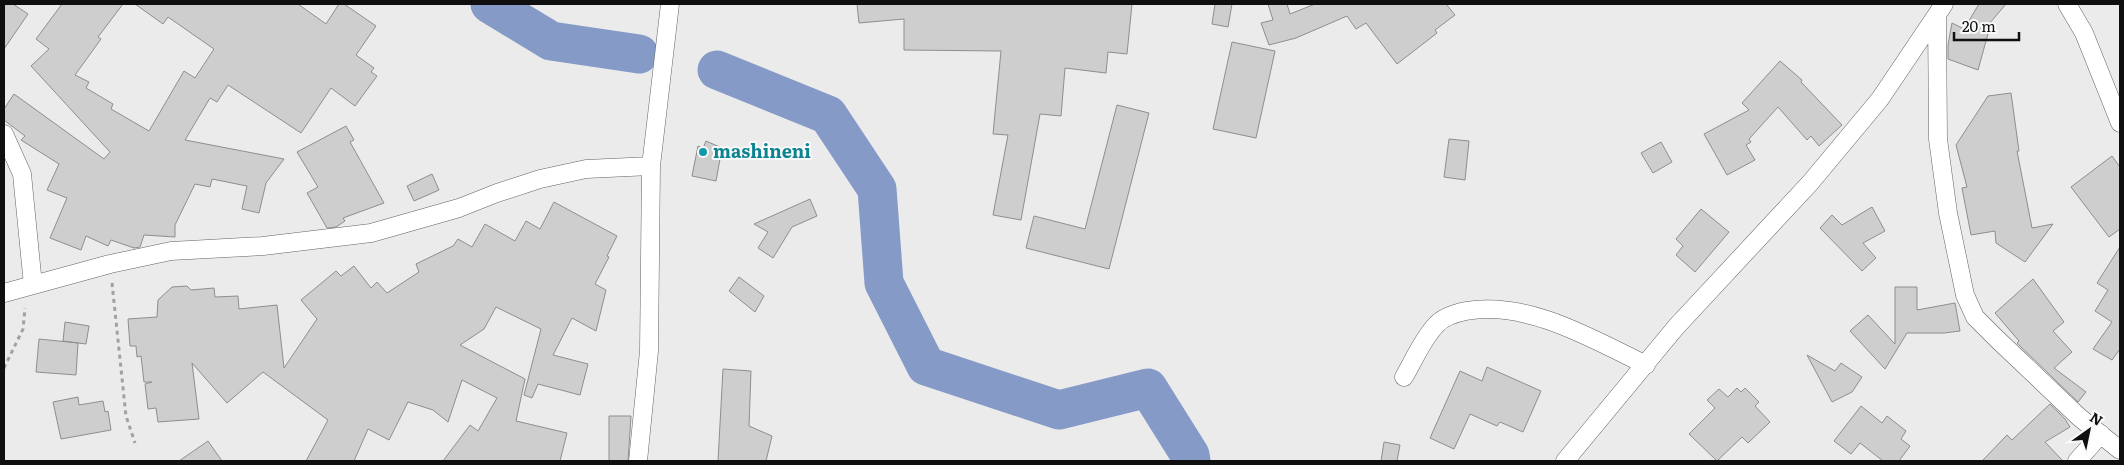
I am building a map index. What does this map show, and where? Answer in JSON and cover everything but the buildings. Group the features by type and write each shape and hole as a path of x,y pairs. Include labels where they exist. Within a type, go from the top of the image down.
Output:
{"street":[{"path":"638,461 649,351 651,166 670,4"},
{"path":"2067,4 2084,33 2120,123"},
{"path":"1566,461 1676,327 1816,176 1880,99 1941,10"},
{"path":"1941,10 1938,139 1949,221 1965,295 1975,317 2079,417 2120,450"},
{"path":"4,134 22,174 27,286"},
{"path":"4,293 110,264 171,251 263,246 371,233 459,208 540,179 586,169 651,166"},
{"path":"1404,377 1436,324 1454,314 1478,309 1525,314 1572,328 1646,365"},
{"path":"2077,461 2101,434"}],"path":[{"path":"110,264 126,416 134,443"},
{"path":"4,368 23,329 27,286"}],"waterway":[{"path":"490,4 551,41 639,54"},
{"path":"717,70 828,115 877,189 884,283 926,366 1059,410 1148,388 1190,455 1191,461"}],"place":[{"name":"mashineni","path":"703,152"}]}
